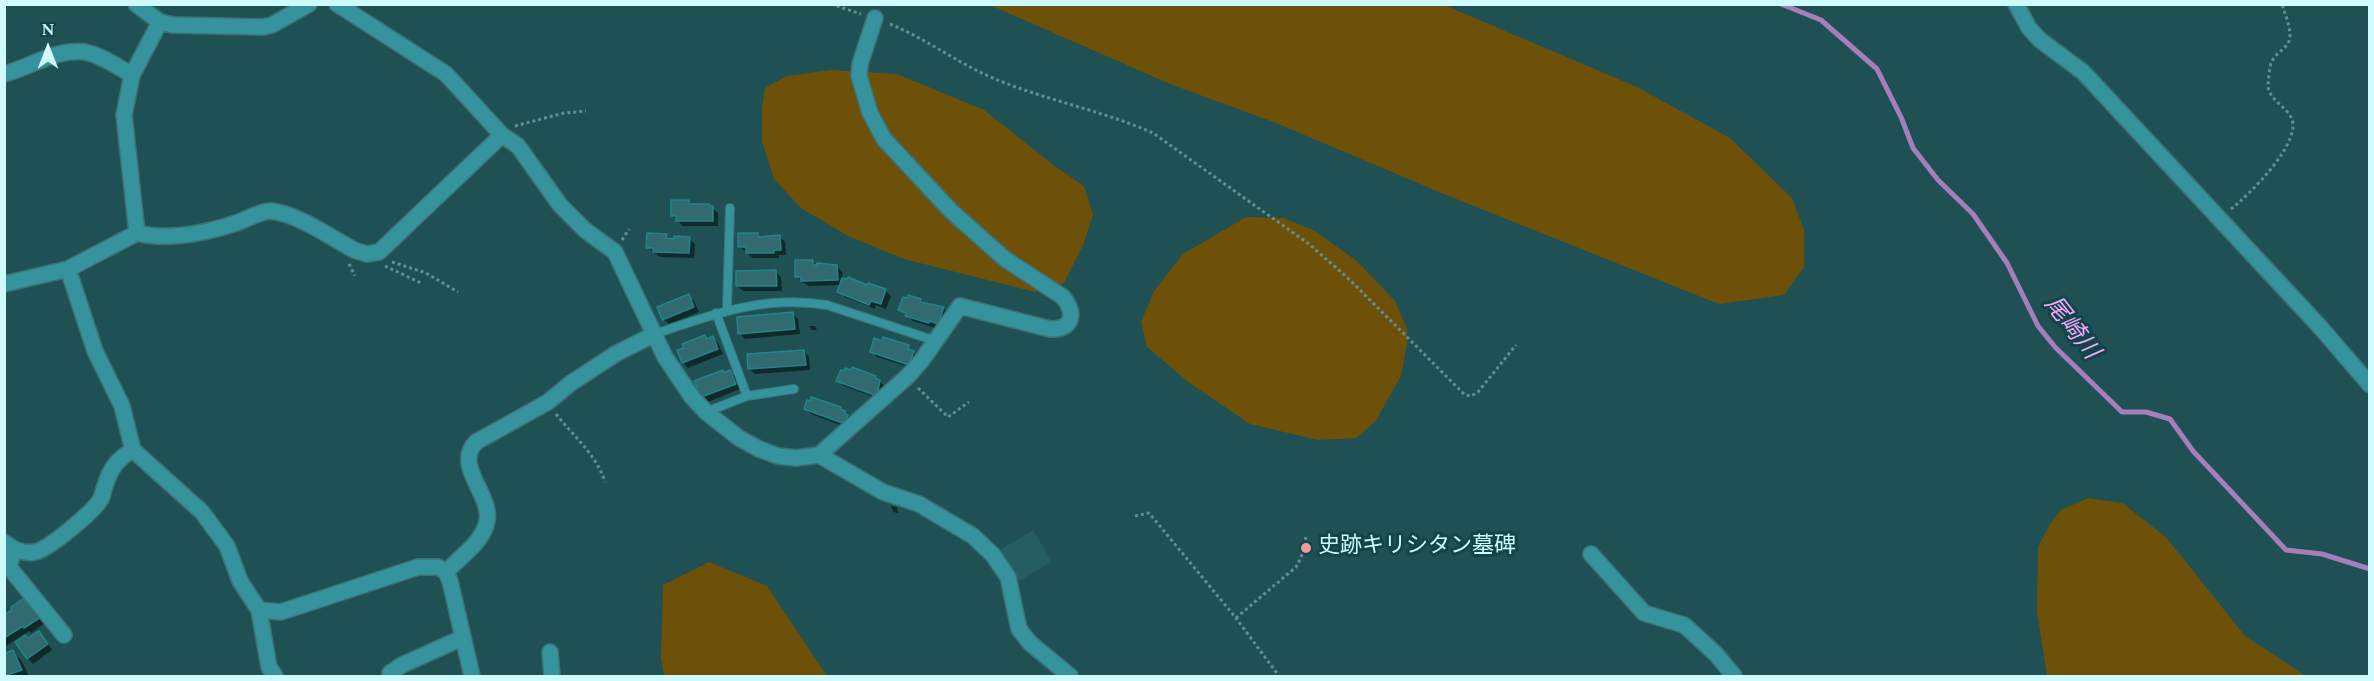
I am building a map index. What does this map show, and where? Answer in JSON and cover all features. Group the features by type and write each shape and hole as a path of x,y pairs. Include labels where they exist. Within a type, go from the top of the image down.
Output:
{"street":[{"path":"136,4 160,22 173,25 253,28 272,25 309,4"},
{"path":"337,4 446,74 502,135 518,146 560,205 585,230 615,252 672,367 692,397 706,412 739,438 759,449 787,457 819,455 883,492 919,504 973,536 993,555 1008,577 1019,629 1030,643 1070,676"},
{"path":"2016,4 2029,28 2040,40 2083,72 2321,328 2370,385"},
{"path":"819,455 908,376 960,306 1050,329 1066,327 1069,322 1070,310 1063,297 1005,259 951,211 884,139 870,113 859,76 860,64 875,18"},
{"path":"137,233 124,115 132,75 160,22"},
{"path":"4,74 54,55 85,52 132,75"},
{"path":"4,284 68,269 137,233 150,236 196,233 220,228 271,211 285,213 354,250 373,253 502,135"},
{"path":"68,269 95,351 122,406 133,450 201,512 227,546 240,581 259,610 269,667 275,676"},
{"path":"446,572 482,534 488,518 488,509 468,464 471,447 548,402 608,359 655,334"},
{"path":"64,635 9,567 9,546 27,552 43,549 91,511 101,499 112,468 121,456 133,450"},
{"path":"1591,554 1644,613 1684,625 1716,654 1734,676"},
{"path":"259,610 281,612 418,567 438,567 446,572 472,676"},
{"path":"390,673 402,665 462,638"},
{"path":"550,652 552,676"}],"lane":[{"path":"727,309 730,208"},
{"path":"655,334 727,309 754,304 810,302 827,305 936,341"},
{"path":"716,313 747,396"},
{"path":"706,412 747,396 794,389"}],"path":[{"path":"831,4 916,34 975,70 1001,81 1124,120 1153,133 1309,244 1350,280 1465,395 1470,396 1478,392 1516,345"},
{"path":"2224,210 2231,209 2246,196 2286,149 2292,137 2290,116 2271,95 2268,86 2272,61 2289,42 2289,28 2282,4"},
{"path":"502,135 515,126 564,113 586,111"},
{"path":"373,253 390,269 421,284"},
{"path":"373,253 386,261 426,273 459,292"},
{"path":"908,376 948,417 969,402"},
{"path":"548,402 565,426 592,454 601,468 605,482"},
{"path":"1135,516 1149,513 1236,618 1280,676"},
{"path":"1236,618 1296,567 1306,537"}],"shaded area":[{"path":"990,5 1444,5 1637,87 1730,138 1792,198 1804,230 1804,267 1784,295 1719,304 1444,194 1276,123 1170,84"},
{"path":"831,70 897,74 984,110 1056,167 1084,186 1093,215 1083,245 1064,283 1035,292 904,259 848,236 801,208 774,179 762,141 762,107 765,88 787,76"},
{"path":"1246,217 1284,218 1315,231 1358,262 1395,301 1407,329 1407,344 1401,376 1375,422 1356,438 1318,440 1250,424 1188,382 1147,347 1141,322 1154,291 1183,254"},
{"path":"2088,498 2122,503 2166,537 2245,636 2306,676 2047,676 2037,611 2038,547 2050,524 2061,510"},
{"path":"1033,530 1052,562 1019,581 1000,550"},
{"path":"709,562 767,586 827,676 664,676 661,658 663,585"}],"building":[{"path":"671,200 689,200 689,204 713,206 713,221 676,221 676,216 671,216"},
{"path":"647,233 667,234 666,238 674,239 674,236 690,237 689,253 653,252 653,248 646,248"},
{"path":"738,233 758,233 758,237 780,235 781,250 774,250 774,253 746,253 746,247 738,247"},
{"path":"795,260 813,260 813,265 817,263 837,265 838,280 801,281 801,277 795,277"},
{"path":"776,270 777,286 736,286 736,271"},
{"path":"848,277 867,285 868,283 886,289 881,304 871,301 869,305 837,292 842,278 847,279"},
{"path":"689,294 694,307 662,320 657,307"},
{"path":"908,295 921,299 920,302 944,307 938,324 905,316 906,313 898,310 903,297 907,298"},
{"path":"793,312 795,329 738,334 737,317"},
{"path":"705,335 707,339 713,336 718,349 682,363 677,350 684,348 682,344"},
{"path":"883,337 909,345 908,349 914,351 909,365 870,352 874,338 882,341"},
{"path":"804,350 806,365 748,369 747,354"},
{"path":"852,367 876,376 875,378 880,380 877,396 836,381 841,370 844,371 845,368 851,370"},
{"path":"723,370 724,373 730,370 736,384 701,397 694,381"},
{"path":"811,397 841,407 840,409 848,415 845,424 804,409 807,400 810,401"},
{"path":"27,596 41,617 4,638 4,615"},
{"path":"39,631 48,644 27,659 15,642 25,635 28,638"},
{"path":"13,650 22,670 4,676 4,654"}],"waterway":[{"name":"尾崎川","path":"1781,4 1821,20 1877,69 1901,117 1913,148 1938,180 1973,214 2007,263 2038,326 2055,347 2122,412 2146,412 2170,419 2193,451 2286,550 2322,554 2370,569"}],"place":[{"name":"史跡キリシタン墓碑","path":"1306,548"}]}
